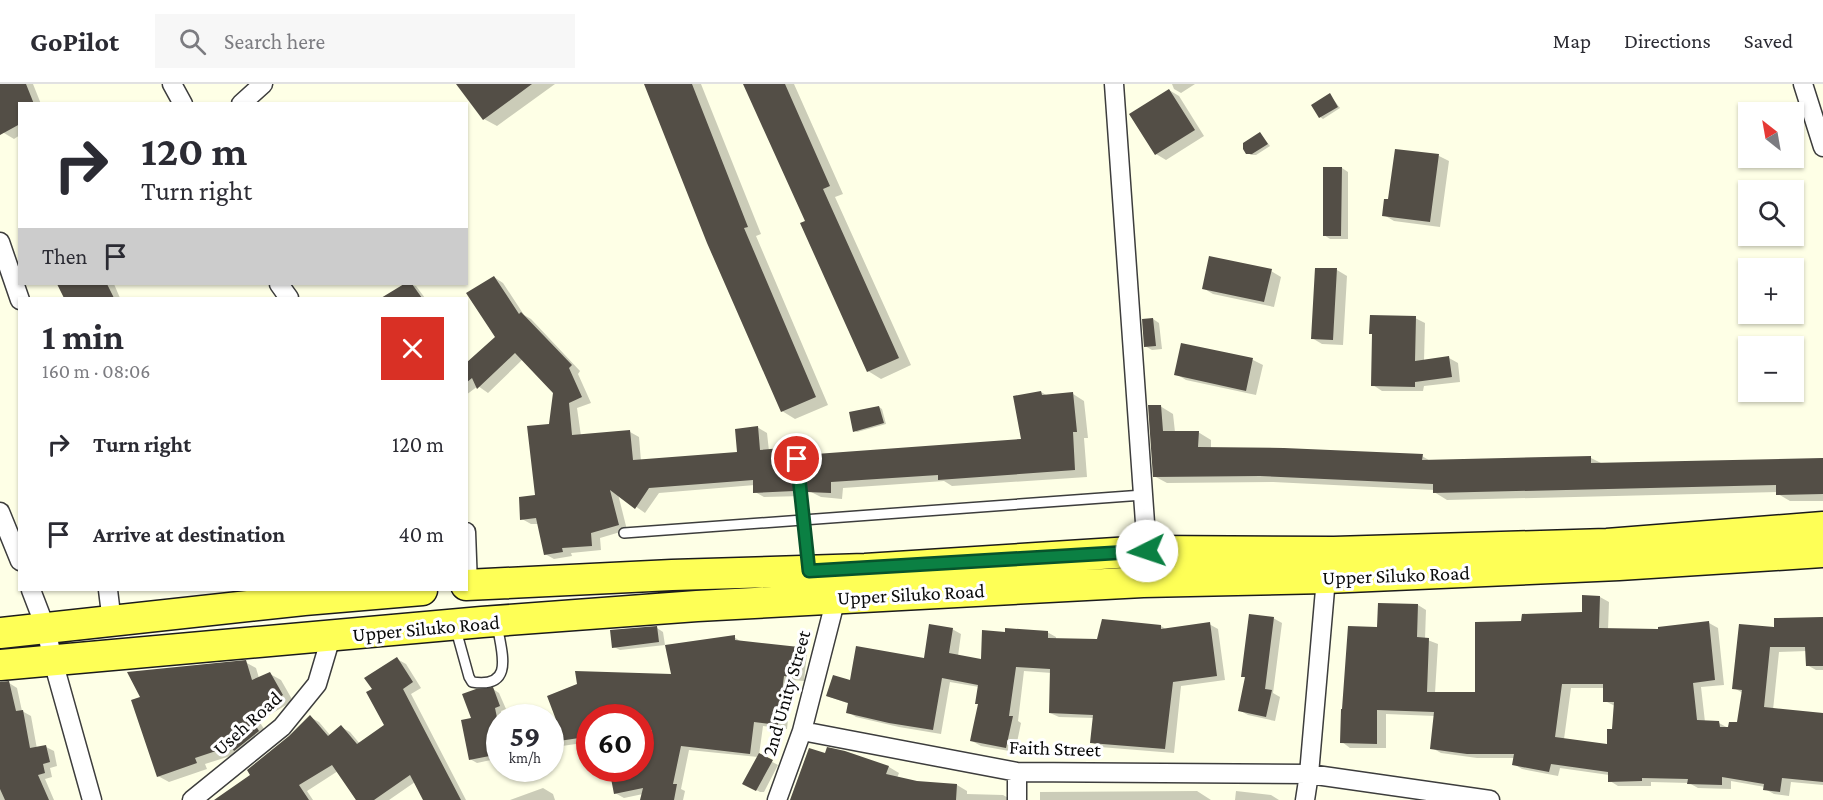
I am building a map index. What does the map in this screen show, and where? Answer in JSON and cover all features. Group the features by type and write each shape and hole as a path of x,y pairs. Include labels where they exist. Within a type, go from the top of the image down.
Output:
{"main road":[{"name":"Upper Siluko Road","path":"468,585 809,571 1147,551 1334,552 1607,544 1823,527"},
{"name":"Upper Siluko Road","path":"0,665 455,624 836,598 1143,582 1326,578 1619,565 1823,552"},
{"name":"Upper Siluko Road","path":"0,633 112,622 316,594 396,591"}],"street":[{"path":"172,84 182,102"},
{"path":"243,102 263,84"},
{"path":"1114,84 1147,551 1143,582"},
{"path":"1803,84 1823,147"},
{"path":"0,242 19,297"},
{"path":"0,512 18,556"},
{"path":"1305,800 1326,578"},
{"path":"31,591 46,629 92,800"},
{"path":"108,591 112,622"},
{"name":"2nd Unity Street","path":"777,800 802,731 836,598"},
{"name":"Useh Road","path":"192,800 282,727 318,684 331,636"},
{"name":"Faith Street","path":"802,731 1017,772 1309,774 1491,800"},
{"path":"1017,772 1017,800"}],"lane":[{"path":"797,459 809,571"},
{"path":"624,533 1143,495"},
{"path":"455,624 469,677 472,682 480,684 494,682 500,678 503,670 497,621"}],"building":[{"path":"0,84 26,84 33,102 18,102 18,125 0,135"},
{"path":"456,84 532,84 483,120"},
{"path":"644,84 692,84 748,227 744,228 816,397 781,412 707,243"},
{"path":"743,84 785,84 830,186 823,189 899,358 867,372 800,223 805,221"},
{"path":"1169,89 1195,130 1155,155 1129,114"},
{"path":"1330,93 1338,107 1319,118 1311,105"},
{"path":"1260,132 1268,144 1252,154 1246,154 1243,143"},
{"path":"1395,149 1439,154 1430,222 1382,216 1384,199 1388,199"},
{"path":"1323,167 1342,167 1341,236 1323,236"},
{"path":"1209,256 1272,269 1264,302 1202,289"},
{"path":"1315,268 1337,268 1333,340 1311,339"},
{"path":"494,276 519,314 521,312 572,365 569,368 582,397 569,403 572,435 630,430 633,460 737,452 735,429 758,426 760,450 782,448 782,456 791,455 794,491 753,493 753,480 649,488 635,509 610,490 619,525 591,533 592,546 562,548 563,552 544,555 536,518 520,520 519,497 535,495 527,426 549,424 553,393 515,353 477,389 472,378 468,381 468,361 495,337 466,293"},
{"path":"58,285 108,285 114,297 64,297"},
{"path":"402,285 413,285 421,297 383,297"},
{"path":"1370,315 1416,316 1415,361 1449,356 1452,377 1415,382 1415,387 1371,386"},
{"path":"1153,318 1156,346 1144,347 1142,319"},
{"path":"1181,343 1253,358 1246,391 1174,375"},
{"path":"1041,391 1042,395 1073,392 1077,432 1073,432 1075,470 938,480 938,475 831,482 831,493 807,492 802,455 1021,439 1013,396"},
{"path":"1148,405 1161,405 1163,431 1199,431 1198,447 1423,454 1422,460 1591,456 1591,463 1823,458 1823,494 1776,495 1776,485 1433,493 1433,484 1260,476 1153,477"},
{"path":"879,406 884,423 853,432 849,412"},
{"path":"1582,595 1600,596 1599,628 1658,629 1658,627 1709,621 1715,680 1693,683 1697,720 1719,721 1720,727 1728,727 1729,722 1737,722 1742,690 1732,689 1739,624 1774,627 1774,618 1823,617 1823,666 1806,666 1805,647 1770,647 1764,707 1823,713 1823,782 1782,778 1780,792 1763,790 1764,784 1722,777 1722,785 1687,784 1688,779 1642,778 1642,781 1608,782 1608,772 1551,764 1549,772 1512,765 1514,754 1467,754 1430,749 1434,712 1377,710 1377,744 1340,743 1348,626 1377,627 1378,603 1418,604 1417,637 1429,638 1427,692 1475,692 1475,622 1521,621 1522,614 1582,612","holes":["1562,684 1603,684 1603,702 1614,702 1612,729 1607,729 1607,744 1555,737"]},
{"path":"1249,614 1274,617 1265,689 1272,690 1266,717 1238,711 1245,677 1241,677"},
{"path":"1102,619 1161,625 1161,629 1210,622 1217,676 1173,682 1165,749 1090,743 1093,715 1049,713 1050,669 1016,667 1009,716 1013,716 1006,748 970,741 978,704 975,704 978,685 942,678 933,730 846,713 848,703 826,696 833,675 850,680 856,646 924,658 929,624 953,628 949,653 981,659 982,630 1005,632 1005,628 1048,631 1048,638 1097,639"},
{"path":"657,626 659,642 612,648 610,630"},
{"path":"735,635 735,640 799,647 796,678 784,676 778,725 754,722 750,754 681,746 673,784 677,784 674,800 640,800 643,788 614,794 612,782 654,782 654,704 576,704 576,738 564,740 564,704 550,704 547,696 577,684 575,671 671,674 665,645"},
{"path":"397,657 413,682 403,689 461,800 423,800 410,775 374,800 356,800 332,765 299,785 309,800 214,800 250,775 247,770 289,736 310,715 328,736 341,725 357,744 384,725 366,692 372,689 364,678"},
{"path":"246,660 252,680 270,672 283,695 249,715 259,731 234,751 231,746 195,758 197,763 157,777 131,700 140,697 127,672"},
{"path":"9,681 16,711 23,710 30,748 46,745 50,762 43,764 45,773 38,775 49,800 5,800 0,789 0,682"},
{"path":"493,687 499,704 486,704 486,757 469,760 461,720 471,718 462,694"},
{"path":"827,747 889,766 886,774 917,781 957,784 956,800 790,800 809,748 825,753"},
{"path":"759,753 773,760 756,791 742,784"}],"route":[{"path":"797,459 809,571 1147,551"}]}
